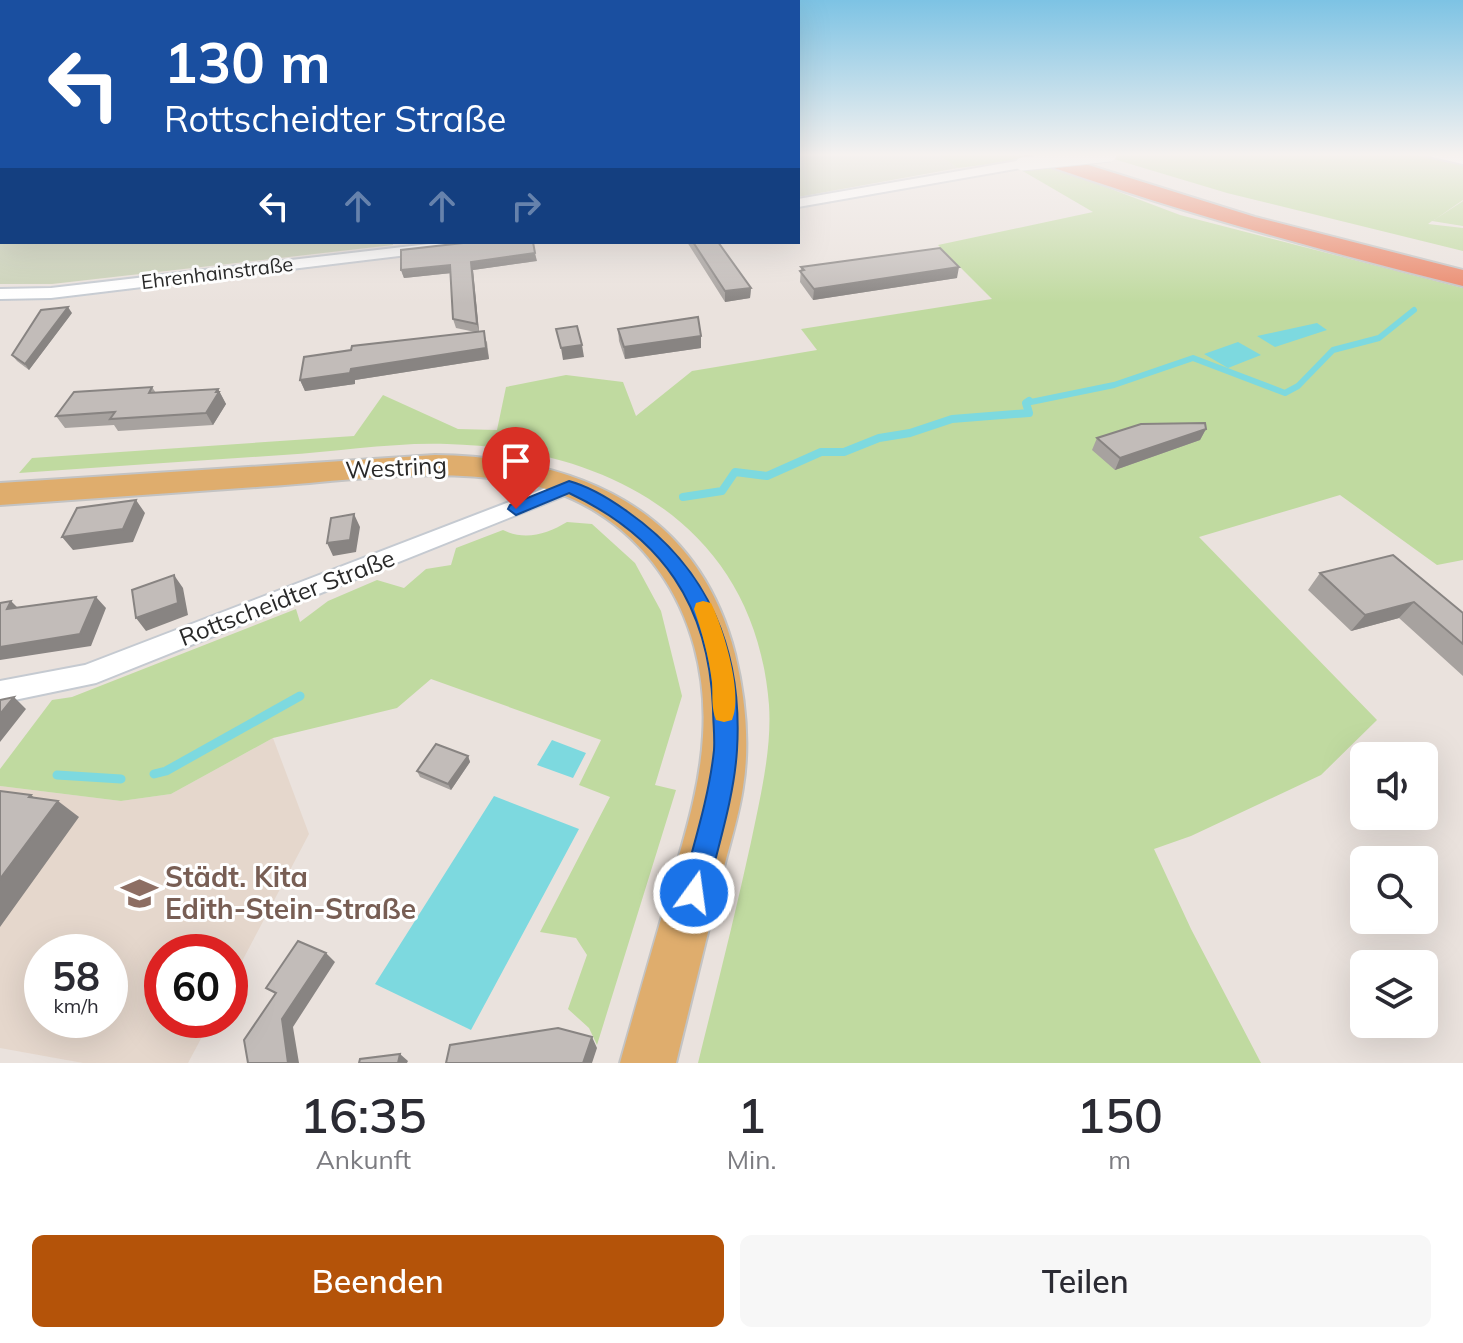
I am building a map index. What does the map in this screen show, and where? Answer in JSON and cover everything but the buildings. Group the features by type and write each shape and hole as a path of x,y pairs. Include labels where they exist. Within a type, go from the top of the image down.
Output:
{"highway":[{"path":"1180,204 1463,278"},
{"path":"1226,204 1463,265"}],"main road":[{"name":"Westring","path":"0,494 421,465 470,465 530,474 569,486 623,514 653,538 682,572 712,630 722,681 726,748 721,786 648,1063"}],"street":[{"name":"Ehrenhainstraße","path":"0,294 51,293 465,244"},
{"name":"Rottscheidter Straße","path":"0,692 87,675 569,486"}],"shaded area":[{"name":"Städt. Kita Edith-Stein-Straße","path":"273,738 309,834 248,950 248,934 144,934 144,1038 201,1038 188,1063 83,1063 0,1048 0,786 121,801 171,794"}],"green space":[{"path":"1079,204 1150,204 1180,215 1463,288 1463,560 1437,565 1340,495 1199,537 1377,720 1355,742 1350,742 1350,747 1321,775 1191,836 1154,849 1191,929 1261,1063 698,1063 761,791 769,739 769,705 758,643 736,590 704,545 664,509 617,481 565,461 507,449 447,444 19,473 32,458 354,436 383,395 458,429 497,430 506,387 566,375 623,382 636,416 692,371 817,350 801,329 992,299 938,245 1093,212"},
{"path":"1270,204 1458,204 1434,220 1463,204 1463,226 1432,221 1428,224 1463,228 1463,251"},
{"path":"0,244 393,244 52,284 0,284"},
{"path":"567,522 592,524 635,563 661,611 682,696 655,785 676,790 597,1045 589,1028 568,1009 587,955 576,938 540,932 610,797 579,785 601,740 431,679 397,708 273,738 171,794 121,801 0,786 0,769 52,700 72,697 296,609 300,622 328,601 377,580 404,588 426,569 451,565 456,548 503,530 519,535 536,535"}],"water":[{"path":"1317,323 1327,330 1275,347 1257,336"},
{"path":"1238,342 1261,355 1228,368 1204,354"},
{"path":"552,740 586,753 573,778 537,765"},
{"path":"494,796 579,829 471,1030 375,984"}],"waterway":[{"path":"1026,403 1114,385 1193,358 1285,393 1298,386 1333,350 1379,338 1414,310"},
{"path":"683,497 722,491 735,472 767,476 821,452 844,452 879,438 910,433 952,419 1029,413 1026,403"},
{"path":"154,774 166,771 300,696"},
{"path":"57,775 121,779"}],"slow traffic":[{"path":"703,609 712,630 722,681 724,713"}],"place":[{"name":"Städt. Kita Edith-Stein-Straße","path":"139,893"}],"route":[{"path":"516,509 569,486 601,501 653,538 682,572 703,608 712,630 722,681 726,748 721,786 694,893"}]}
